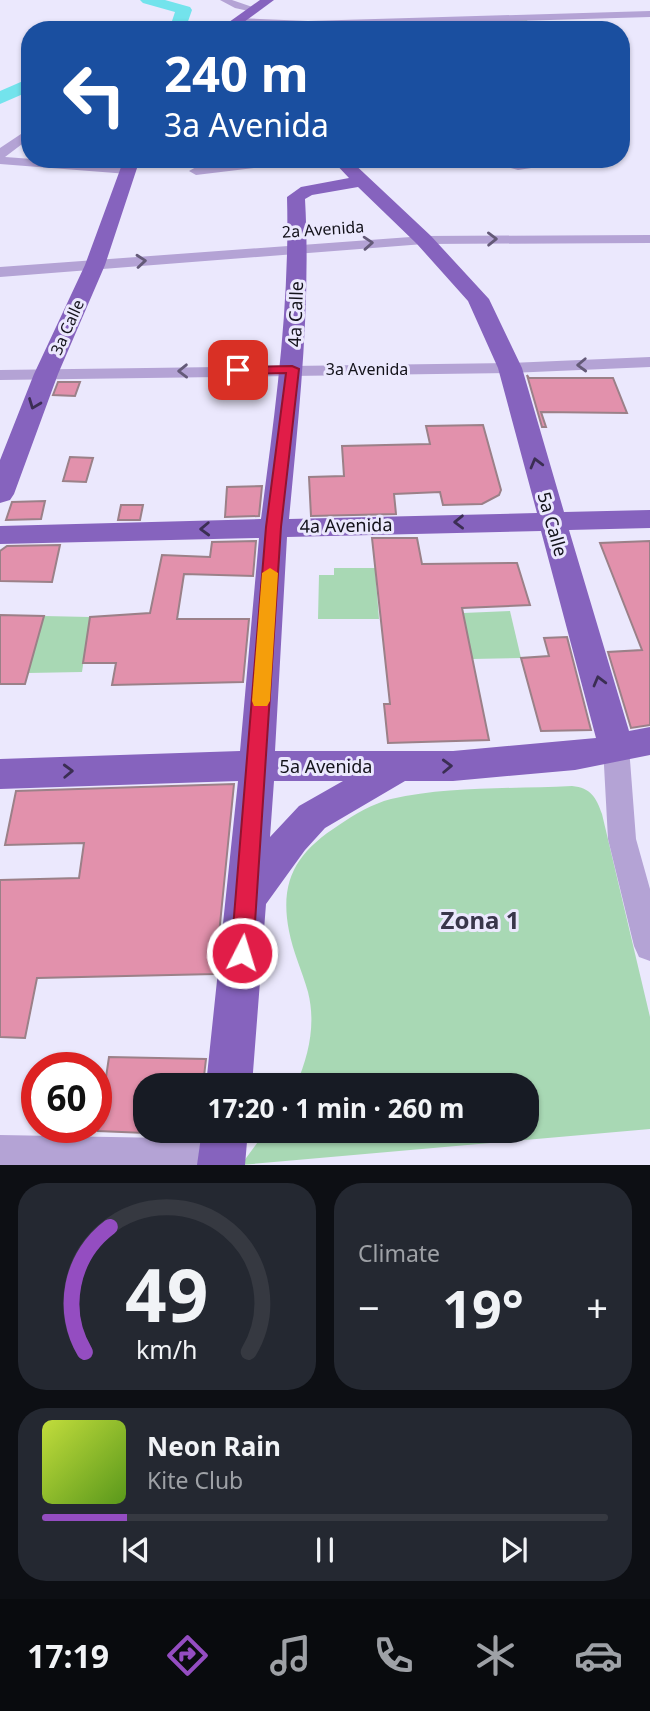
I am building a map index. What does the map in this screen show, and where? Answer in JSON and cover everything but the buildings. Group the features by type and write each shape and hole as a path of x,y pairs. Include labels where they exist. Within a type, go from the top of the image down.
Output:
{"main road":[{"path":"236,21 268,0"},
{"name":"3a Calle","path":"0,494 46,374 95,265 129,168"},
{"name":"5a Calle","path":"349,168 424,240 478,299 510,368 616,747"},
{"name":"4a Calle","path":"230,1073 247,900 274,527 292,369 298,248 297,196 307,191 362,181"},
{"name":"4a Avenida","path":"0,535 650,519"},
{"name":"5a Avenida","path":"0,774 256,766 453,766 575,756 650,741"},
{"path":"247,900 292,838 312,817 400,766"}],"street":[{"path":"225,0 253,9"},
{"path":"446,10 380,11 383,21 650,14"},
{"path":"0,154 6,142"},
{"path":"0,160 21,161"},
{"path":"196,171 220,168"},
{"name":"2a Avenida","path":"0,272 424,240 650,239"},
{"name":"3a Avenida","path":"0,375 510,368 650,362"},
{"name":"5a Calle","path":"616,747 622,839 650,946"},
{"path":"0,1153 222,1151"}],"green space":[{"path":"526,19 528,21 447,21"},
{"path":"334,568 375,568 379,619 318,619 319,575 334,575"},
{"path":"510,611 521,658 472,659 463,613"},
{"path":"44,616 90,617 82,672 28,673"},
{"path":"572,786 592,794 597,803 602,814 650,1017 650,1129 539,1139 539,1073 300,1073 308,1051 311,1016 308,992 289,931 287,897 294,869 324,835 377,804 413,795 481,789"},
{"path":"257,1143 491,1143 241,1165"}],"waterway":[{"path":"148,0 184,10 180,21"},
{"path":"0,98 21,88"}],"slow traffic":[{"path":"261,701 270,573"}],"district":[{"name":"Zona 1","path":"480,919"}],"route":[{"path":"238,370 292,369 274,527 242,953"}]}
